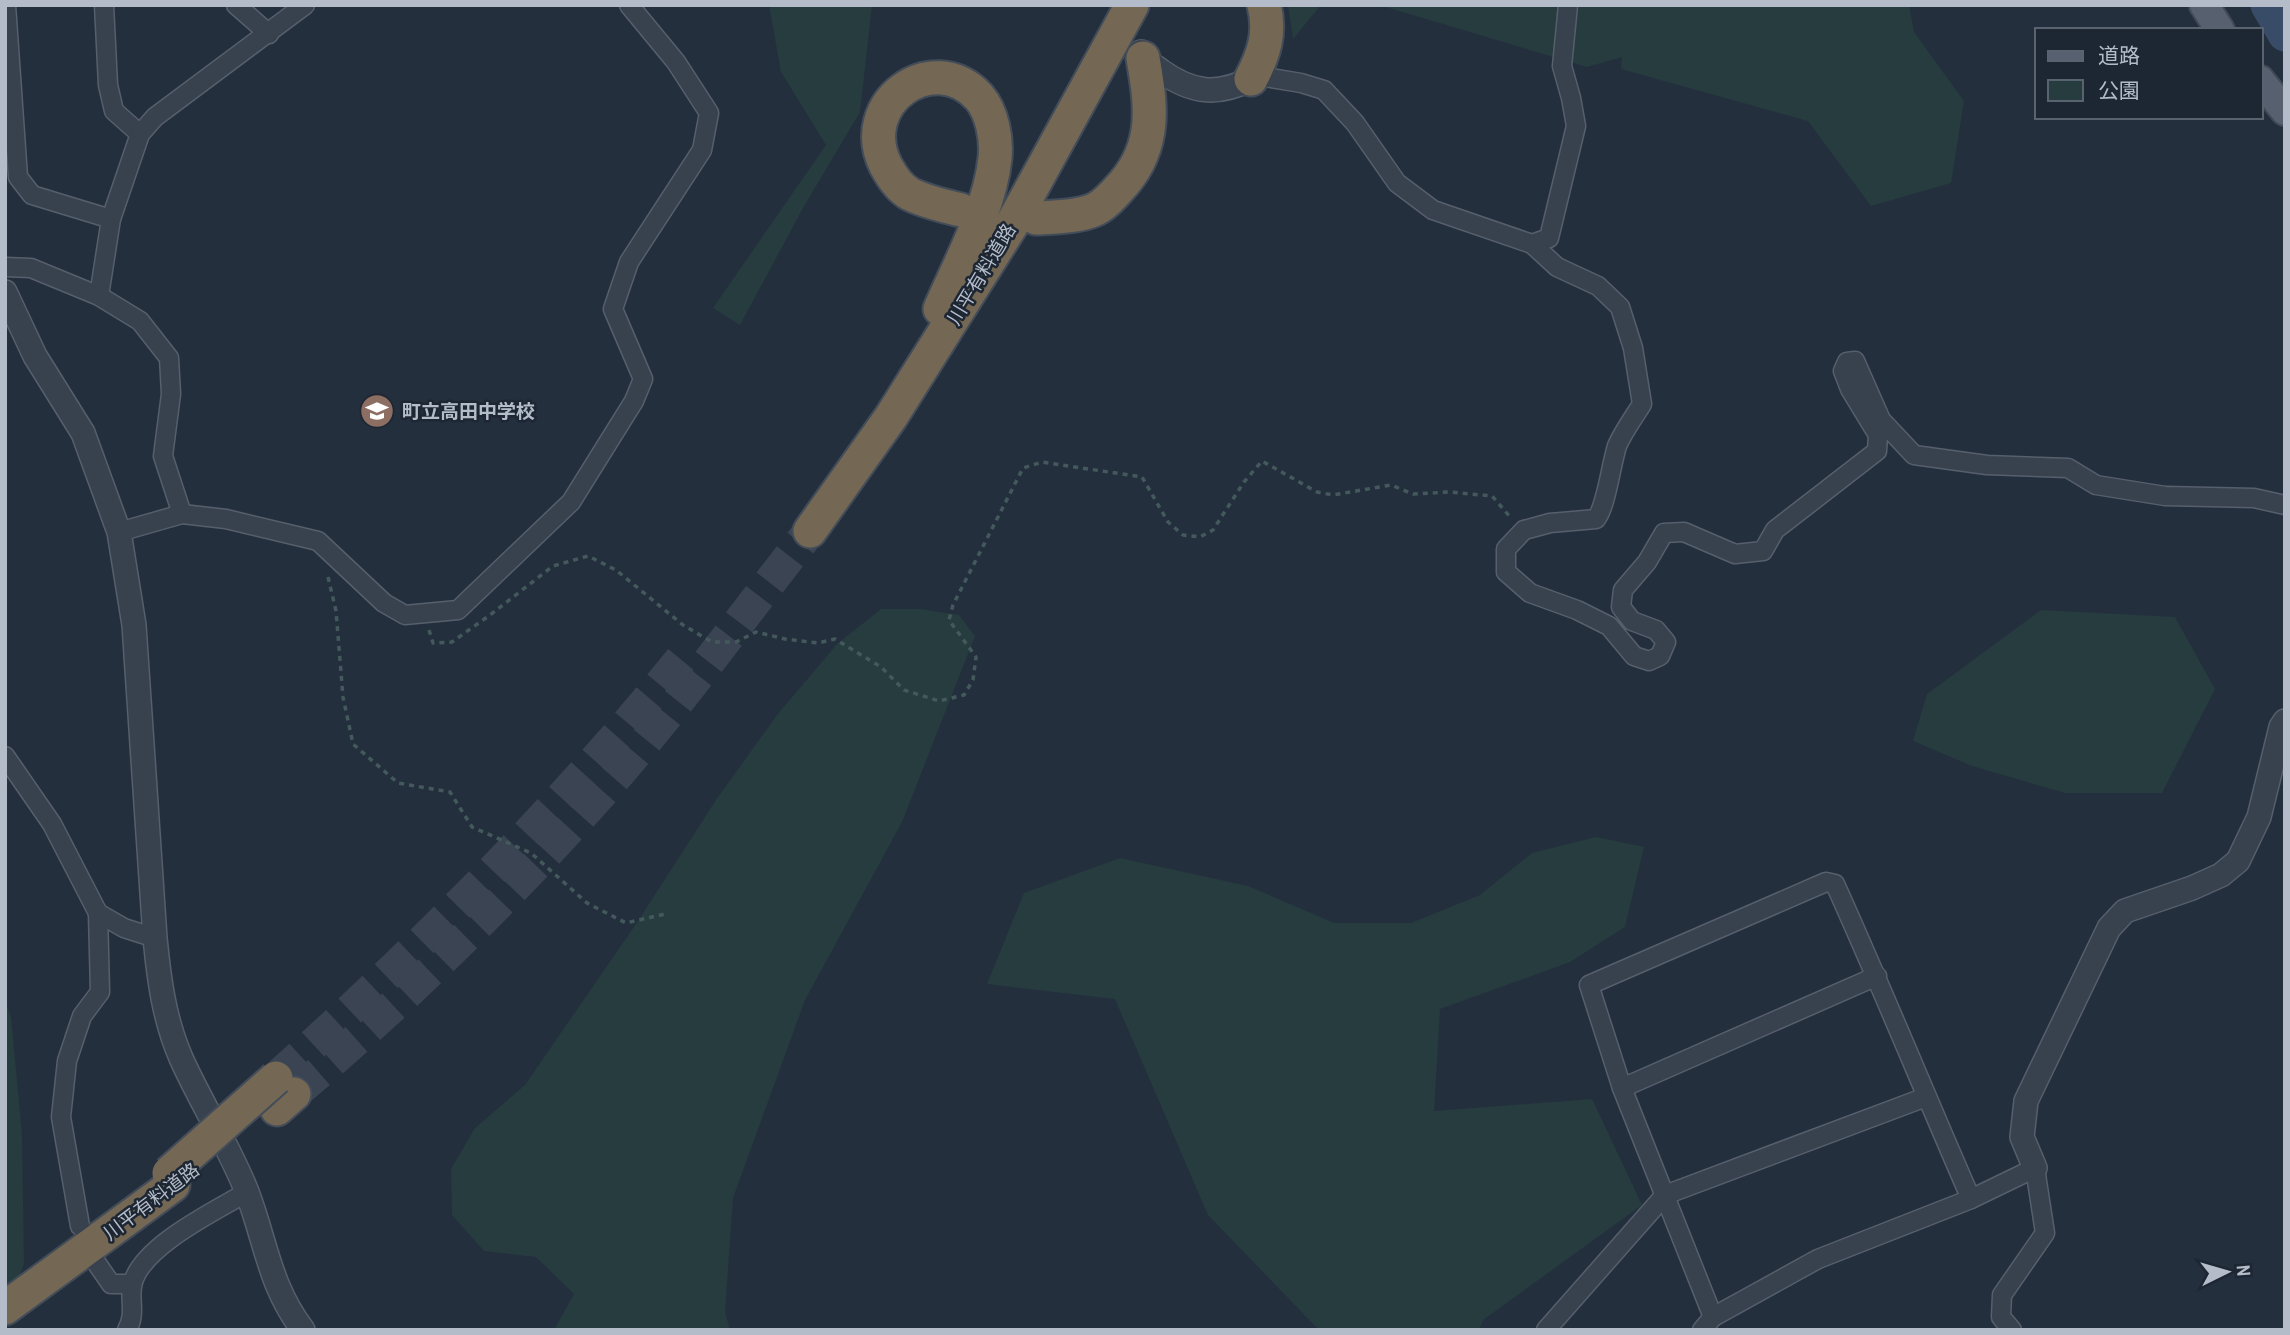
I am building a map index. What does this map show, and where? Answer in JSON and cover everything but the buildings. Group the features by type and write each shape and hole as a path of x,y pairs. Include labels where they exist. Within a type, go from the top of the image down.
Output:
{"highway":[{"name":"川平有料道路","path":"1118,5 1031,162 935,321 803,526 891,417 1024,222 1132,5"},
{"path":"1024,222 1154,5"},
{"path":"1251,79 1267,40 1264,5"},
{"path":"1024,222 1096,209 1114,195 1132,173 1149,133 1150,102 1141,52"},
{"path":"935,321 978,222 995,157 994,129 984,103 968,86 948,78 925,79 904,89 887,103 880,120 877,140 893,179 909,193 961,210"},
{"name":"川平有料道路","path":"5,1307 282,1093"},
{"name":"川平有料道路","path":"5,1289 171,1179"}],"main road":[{"path":"2204,5 2219,28"},
{"path":"2262,82 2285,111"}],"street":[{"path":"6,5 9,79 18,177 32,195 111,219"},
{"path":"104,5 108,85 114,111 140,134"},
{"path":"236,5 269,34"},
{"path":"99,296 111,219 140,134 155,117 305,5"},
{"path":"119,532 182,514 226,519 318,541 384,603 405,615 458,610 571,502 634,401 643,379 613,309 629,262 702,150 709,113 676,62 629,5"},
{"path":"1532,244 1549,238 1576,125 1562,66 1568,5"},
{"path":"1141,52 1176,81 1196,88 1214,91 1265,77 1324,90 1355,123 1397,183 1415,197 1433,210 1532,244 1556,267 1598,286 1620,307 1633,348 1642,404 1618,443 1608,476 1602,512 1596,519 1550,523 1522,532 1506,549 1506,572 1530,593 1577,610 1609,626 1634,656 1649,661 1660,656 1667,642 1656,630 1632,621 1620,607 1623,590 1647,562 1664,533 1684,533 1735,554 1763,551 1775,530 1877,451 1878,435 1850,389 1843,371 1847,362 1855,361 1881,420 1914,455 1987,465 2068,468 2096,485 2165,496 2254,498 2285,505"},
{"path":"5,267 31,268 99,296 141,321 169,358 171,394 163,456 182,514"},
{"path":"5,292 35,356 83,433 119,532 134,625 155,938 159,983 166,1016 180,1056 247,1192 274,1280 290,1313 303,1330"},
{"path":"2012,1330 2001,1317 2002,1295 2045,1233 2035,1168 2022,1137 2026,1101 2109,928 2126,911 2211,880 2238,861 2259,817 2281,727 2285,721"},
{"path":"5,756 52,824 98,913 100,992 82,1016 67,1062 61,1117 80,1226"},
{"path":"1971,1199 1835,884 1826,883 1589,985 1622,1088 1665,1195 1707,1324 1818,1259 1971,1199 2035,1168"},
{"path":"98,913 124,928 155,938"},
{"path":"1622,1088 1877,976"},
{"path":"1546,1330 1665,1195 1926,1097"},
{"path":"127,1330 133,1320 132,1284 142,1265 169,1239 247,1192"},
{"path":"91,1255 111,1284 132,1284"}],"path":[{"path":"424,613 433,643 452,642 553,566 588,556 617,570 683,625 712,642 736,642 755,632 818,643 835,639 881,667 904,690 939,701 964,695 973,680 976,657 949,620 953,605 1023,468 1033,465 1042,463 1142,477 1168,522 1183,535 1200,537 1213,530 1244,482 1262,461 1317,492 1333,495 1391,485 1413,494 1449,492 1492,496 1522,532"},
{"path":"318,541 336,611 343,697 353,744 398,783 450,792 472,827 531,853 587,903 626,923 665,914"}],"green space":[{"path":"769,5 872,5 860,112 803,208 740,325 713,308 826,145 781,72"},
{"path":"1288,5 1321,5 1293,39"},
{"path":"1379,5 1909,5 1914,32 1964,101 1951,183 1871,206 1808,121 1621,69 1622,57 1587,67"},
{"path":"881,609 920,609 959,615 975,636 902,822 805,1000 733,1198 725,1312 730,1330 554,1330 574,1294 536,1257 484,1251 452,1215 451,1169 475,1128 525,1085 638,921 716,800 777,715 837,644"},
{"path":"2041,610 2175,617 2215,689 2162,793 2065,793 1972,766 1913,741 1927,694"},
{"path":"1596,837 1644,847 1625,927 1570,962 1440,1009 1434,1111 1592,1099 1642,1205 1483,1320 1479,1330 1319,1330 1208,1215 1115,999 987,984 1024,893 1120,858 1248,886 1334,923 1411,923 1480,895 1532,853"},
{"path":"5,1000 11,1017 22,1135 24,1264 5,1315"}],"waterway":[{"path":"2268,5 2285,34"}],"tunnel":[{"path":"294,1094 462,940 581,816 668,714 810,531"},
{"path":"276,1078 386,976 544,817 691,647"}],"place":[{"name":"町立高田中学校","path":"377,411"}]}
